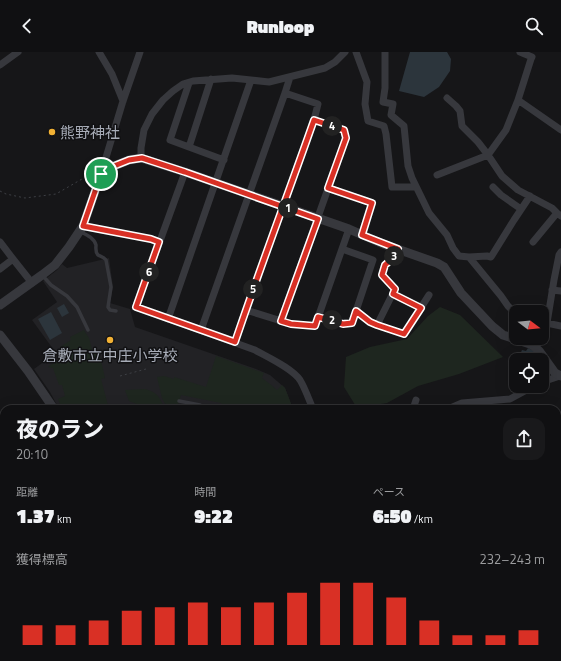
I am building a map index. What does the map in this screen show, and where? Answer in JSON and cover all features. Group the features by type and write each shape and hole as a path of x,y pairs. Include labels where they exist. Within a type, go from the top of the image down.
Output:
{"street":[{"path":"0,65 18,52"},
{"path":"99,52 112,74 123,101"},
{"path":"0,305 55,265 82,229 140,52"},
{"path":"142,158 141,148 144,130 152,114 163,100 183,84 211,79 232,78 269,82 325,68 335,62 345,52"},
{"path":"356,52 367,82 365,104 368,121 384,126 392,187 416,187"},
{"path":"385,52 385,88 383,102 393,104 391,115 404,126 408,166 416,187 429,213 447,235 453,248 460,256 491,257 530,196"},
{"path":"437,175 488,155 506,130 518,100 532,57 520,52"},
{"path":"201,330 290,77"},
{"path":"189,147 211,79"},
{"path":"168,318 251,80"},
{"path":"189,82 170,140 224,160"},
{"path":"235,342 314,120 318,104 285,94"},
{"path":"446,98 456,106 460,112 462,126 478,142 502,176 518,190 552,208 559,215 533,242"},
{"path":"518,100 561,130"},
{"path":"281,321 346,138 344,130 314,120"},
{"path":"100,177 114,166 129,160 142,158 349,229 437,263 444,267 461,293 492,326 503,335 535,347 555,373 560,376"},
{"path":"185,172 136,307 255,350 294,373 300,381 311,405"},
{"path":"493,187 501,195 521,209"},
{"path":"328,188 372,203 362,235"},
{"path":"82,229 151,239 159,242"},
{"path":"246,310 291,324 315,326 349,229"},
{"path":"0,242 32,283"},
{"path":"318,317 343,324 352,323 374,260 342,249"},
{"path":"377,325 395,289 382,275 385,265 394,257 398,249"},
{"path":"549,305 559,255 561,252"},
{"path":"469,257 509,307"},
{"path":"0,269 13,259"},
{"path":"552,290 561,291"},
{"path":"393,294 421,308"},
{"path":"356,311 370,322 404,334 429,295"},
{"path":"549,323 561,326"},
{"path":"0,335 28,371 51,405"},
{"path":"549,380 560,376"},
{"path":"457,405 462,403 510,399 521,393"},
{"path":"414,405 416,400"}],"lane":[{"path":"82,229 93,239 96,244 96,253 106,260 111,287 108,307 110,310 116,311"},
{"path":"42,275 51,285 67,296 77,307 88,330"},
{"path":"179,401 200,405"}],"path":[{"path":"0,190 6,194 25,198 56,194 82,179 100,177"},
{"path":"120,376 146,369"}],"shaded area":[{"path":"410,52 447,52 451,59 450,71 439,87 424,97 399,91"},
{"name":"倉敷市立中庄小学校","path":"109,258 113,287 110,303 130,309 135,327 270,375 285,388 291,405 57,405 34,369 56,353 32,320 57,302 43,281 62,264 67,268"},
{"path":"64,304 69,313 62,317 57,308"},
{"path":"440,307 460,315 503,357 459,374 418,386 387,403 375,405 355,405 344,387 346,357 370,347 407,339 428,316"},
{"path":"51,312 62,333 50,340 38,319"},
{"path":"84,330 89,338 93,353 99,352 105,378 101,379 108,405 60,405 58,399 65,396 62,385 59,385 53,368 48,367 59,359 61,354 60,347 71,340 70,337"},
{"path":"528,348 536,353 521,353 522,350 526,351"},
{"path":"216,356 264,373 262,378 277,390 282,385 285,388 291,405 223,405 221,403 181,395 178,405 166,405 162,398 157,377 164,376 174,379 174,377 206,387"},
{"path":"145,389 153,392 158,396 163,405 140,405 129,401 125,390"}],"place":[{"name":"熊野神社","path":"52,132"},
{"name":"倉敷市立中庄小学校","path":"110,340"}],"route":[{"path":"101,174 83,226 151,239 159,242 136,307 235,342 246,310 283,207 314,120 344,130 346,138 328,188 372,203 362,235 398,249 394,257 385,265 382,275 395,289 393,294 421,308 404,334 370,322 356,311 352,323 343,324 318,317 315,326 291,324 281,321 318,219 283,207 185,172 142,158 129,160 114,166 101,174"}]}
